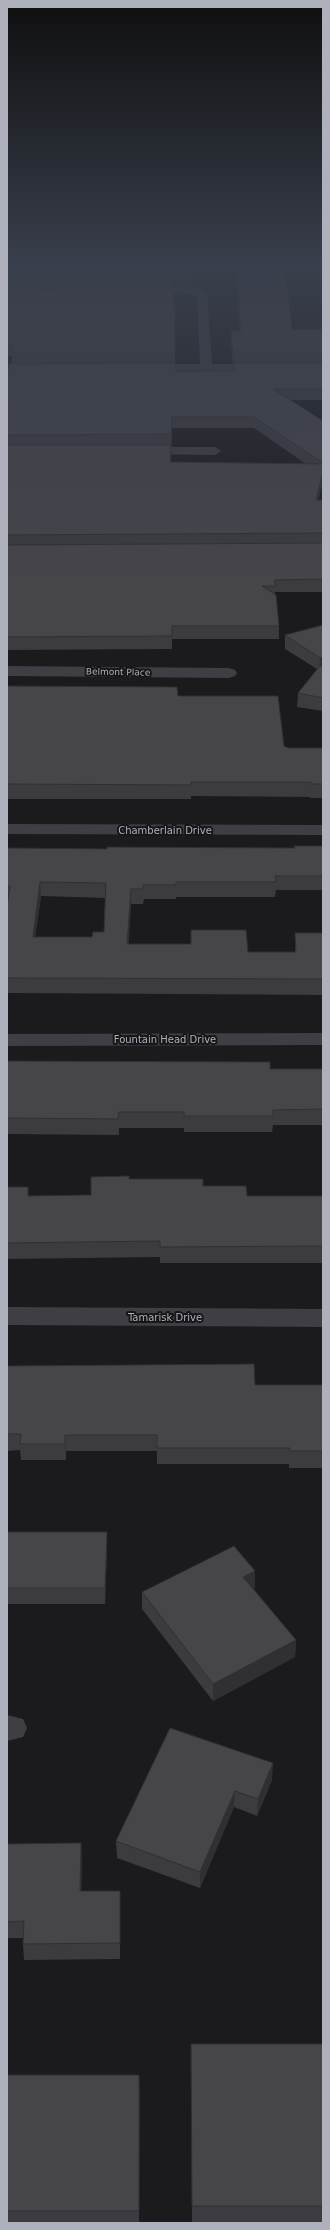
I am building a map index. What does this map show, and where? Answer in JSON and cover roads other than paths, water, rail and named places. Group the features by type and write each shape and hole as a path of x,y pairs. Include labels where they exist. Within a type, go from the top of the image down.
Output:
{"street":[{"path":"130,451 215,451"},
{"name":"Belmont Place","path":"7,671 229,673"},
{"name":"Chamberlain Drive","path":"7,829 323,830"},
{"name":"Fountain Head Drive","path":"7,1040 323,1039"},
{"name":"Tamarisk Drive","path":"7,1316 323,1318"}]}
